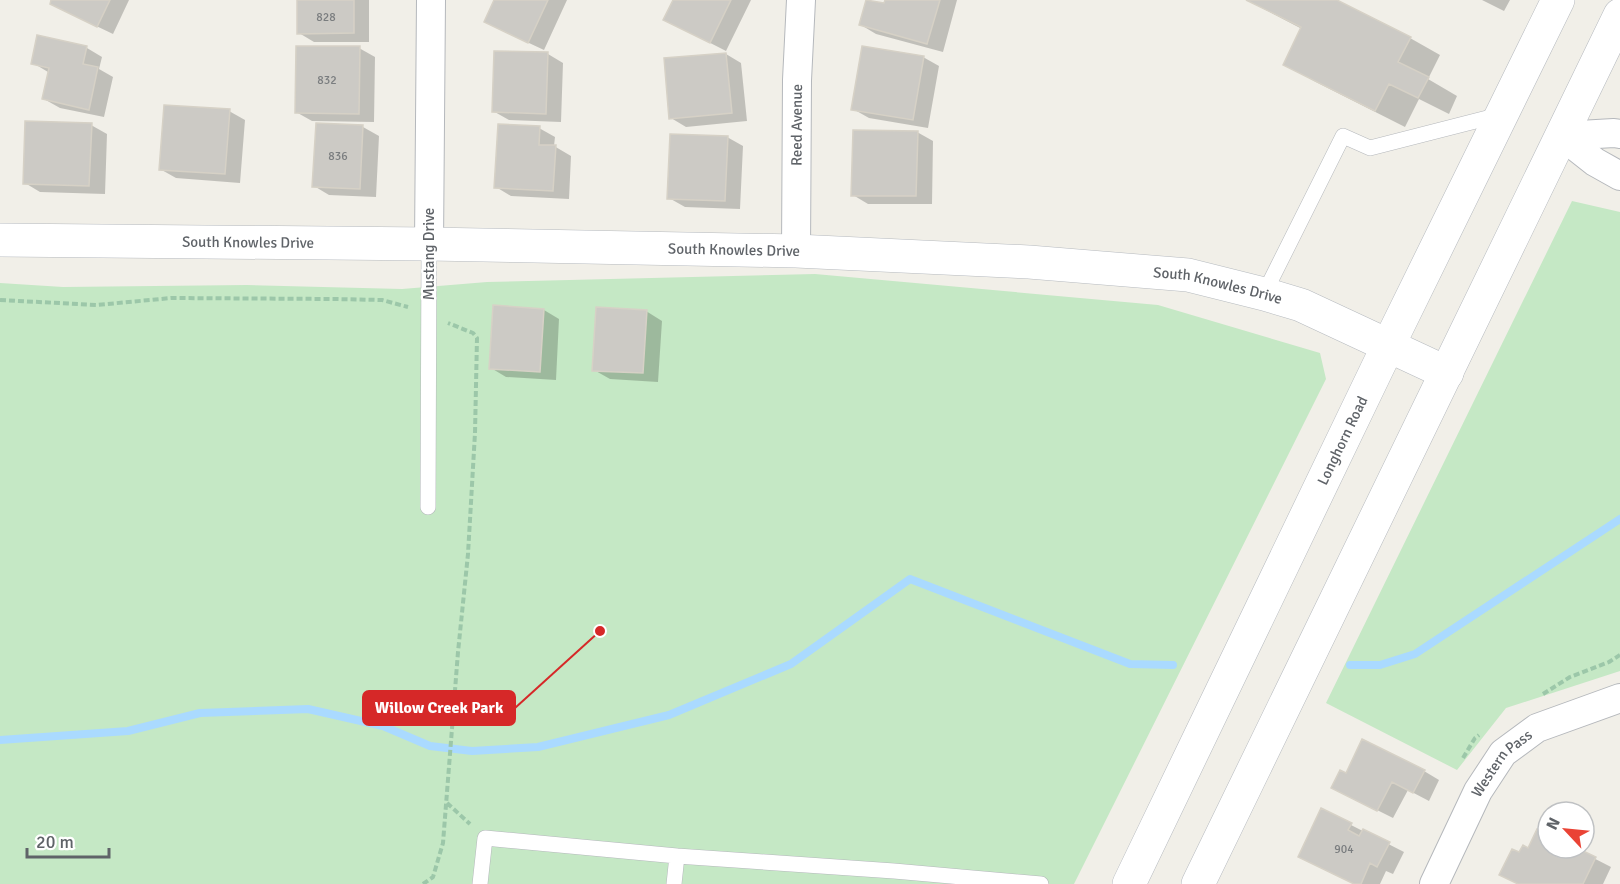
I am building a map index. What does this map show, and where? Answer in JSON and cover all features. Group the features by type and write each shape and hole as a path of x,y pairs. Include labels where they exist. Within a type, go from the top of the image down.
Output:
{"main road":[{"name":"Longhorn Road","path":"1129,884 1388,346 1558,0"},
{"path":"1198,884 1620,15"},
{"name":"South Knowles Drive","path":"0,240 429,244 796,251 1029,262 1188,275 1300,305 1447,373"}],"street":[{"name":"Mustang Drive","path":"429,244 431,0"},
{"name":"Reed Avenue","path":"796,251 797,80 801,0"},
{"path":"1562,136 1620,134"},
{"path":"1562,136 1595,162 1620,176"},
{"name":"Western Pass","path":"1434,884 1478,791 1503,753 1537,728 1620,698"}],"lane":[{"path":"1264,294 1343,136 1370,148 1502,114"},
{"name":"Mustang Drive","path":"428,507 429,244"},
{"path":"480,884 485,838 677,856 1041,884"},
{"path":"674,884 677,856"}],"path":[{"path":"0,300 97,305 171,298 382,300 430,315 473,333 477,338 475,433 468,555 443,843 434,877 423,884"},
{"path":"446,802 485,838"}],"green space":[{"path":"1572,201 1620,212 1620,671 1506,708 1457,770 1326,703"},
{"path":"815,274 1158,305 1320,353 1326,379 1074,884 0,884 0,283 63,287 247,285 402,289 487,282"}],"building":[{"path":"51,0 110,0 97,27 50,4"},
{"path":"297,0 354,0 354,33 297,34"},
{"path":"494,0 548,0 528,43 484,22"},
{"path":"673,0 731,0 710,43 663,20"},
{"path":"866,0 884,3 885,0 940,0 927,44 859,25"},
{"path":"1246,0 1337,0 1411,37 1398,62 1429,77 1418,98 1389,84 1375,111 1283,65 1301,27"},
{"path":"37,35 87,46 83,64 98,67 89,110 42,99 49,68 31,64"},
{"path":"296,46 360,46 359,114 295,113"},
{"path":"862,46 924,56 913,120 851,110"},
{"path":"494,51 548,52 546,114 492,112"},
{"path":"726,53 732,113 669,119 664,58"},
{"path":"164,105 230,109 225,174 159,170"},
{"path":"25,121 92,123 89,186 23,184"},
{"path":"316,123 363,125 360,189 312,187"},
{"path":"498,124 540,126 539,145 556,145 553,191 494,188"},
{"path":"853,130 918,131 916,196 851,196"},
{"path":"670,134 728,136 725,201 667,199"},
{"path":"493,305 544,309 540,372 489,369"},
{"path":"596,307 647,310 643,373 592,371"},
{"path":"1362,739 1425,770 1413,793 1392,782 1377,811 1331,788 1340,770 1346,773"},
{"path":"1321,808 1352,823 1348,830 1359,836 1363,829 1390,842 1377,867 1370,863 1361,884 1354,884 1298,857"},
{"path":"1536,831 1536,860 1595,860 1583,884 1518,884 1499,875 1512,849 1519,852 1523,845 1528,848"}],"waterway":[{"path":"1350,665 1380,665 1415,654 1620,519"},
{"path":"0,740 128,731 200,713 308,709 383,726 430,746 472,751 538,747 669,715 791,664 910,579 1130,664 1173,665"}],"place":[{"name":"Willow Creek Park","path":"600,631"}]}
